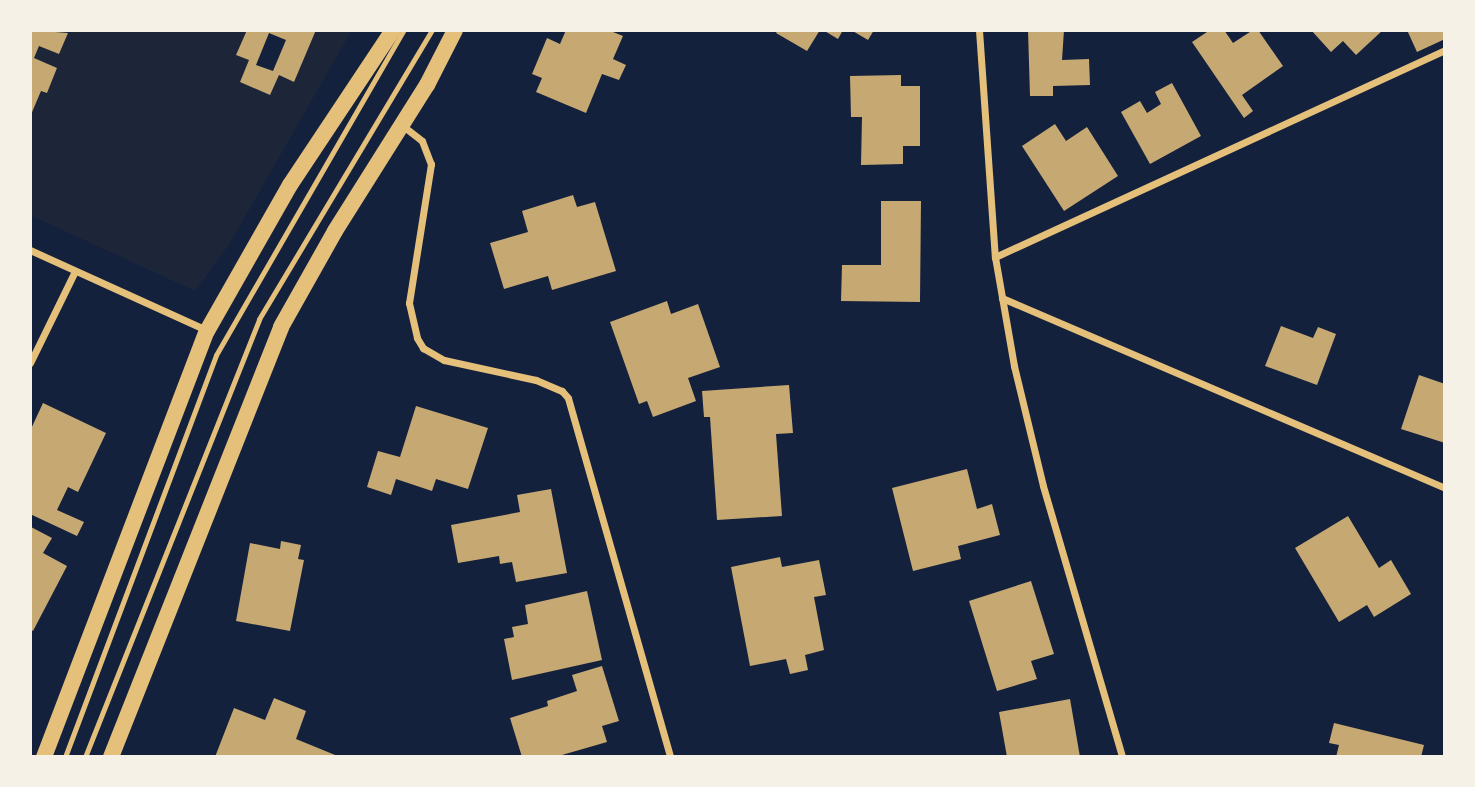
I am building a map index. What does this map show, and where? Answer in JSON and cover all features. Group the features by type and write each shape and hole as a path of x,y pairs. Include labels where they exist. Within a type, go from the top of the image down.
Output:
{"main road":[{"path":"44,757 207,331 289,185 393,30"},
{"path":"111,757 281,327 335,231 427,85 455,30"}],"street":[{"path":"979,30 995,257 1002,298 1043,486 1122,757"},
{"path":"995,257 1445,50"},
{"path":"402,125 422,141 431,164 409,303 416,338 423,348 444,360 536,380 562,391 568,398 670,757"},
{"path":"30,250 207,331"},
{"path":"30,363 75,271"},
{"path":"1002,298 1445,488"}],"lane":[{"path":"65,757 216,355 404,30"},
{"path":"85,757 258,319 432,30"}],"shaded area":[{"path":"62,30 247,30 236,55 249,60 241,82 270,95 279,75 294,82 316,30 352,30 230,243 195,291 30,215 30,117 41,91 47,93 57,69 34,58 39,46 59,54 68,33"}],"building":[{"path":"30,30 68,33 59,54 39,46 34,58 57,68 47,93 41,91 30,117"},
{"path":"247,30 316,30 294,82 279,75 270,95 240,82 249,60 236,55","holes":["269,33 286,40 273,71 256,65"]},
{"path":"566,30 608,30 623,36 613,59 626,65 619,80 602,74 586,113 536,92 542,78 532,74 547,38 560,44"},
{"path":"778,30 820,30 807,51 776,33"},
{"path":"823,30 843,30 838,39"},
{"path":"851,30 874,30 868,40"},
{"path":"1028,30 1064,30 1062,60 1089,59 1090,85 1053,86 1053,96 1030,96"},
{"path":"1210,30 1224,30 1233,43 1253,30 1258,30 1283,66 1242,95 1253,111 1244,118 1192,42"},
{"path":"1311,30 1383,30 1356,55 1343,41 1331,52"},
{"path":"1407,30 1445,30 1445,39 1417,52"},
{"path":"901,75 901,86 920,86 920,146 903,146 903,164 861,165 862,117 851,117 850,76"},
{"path":"1172,83 1201,136 1150,164 1121,112 1140,101 1147,113 1161,104 1155,92"},
{"path":"1055,124 1066,141 1087,127 1118,176 1064,211 1022,146"},
{"path":"573,195 577,207 595,202 616,271 552,290 548,276 504,289 490,243 528,232 522,211"},
{"path":"881,201 921,201 920,302 841,301 842,265 881,265"},
{"path":"667,301 671,314 698,304 720,367 688,378 696,401 653,417 647,401 639,404 610,322"},
{"path":"1281,326 1313,338 1318,327 1336,334 1317,385 1265,366"},
{"path":"1419,375 1445,384 1445,443 1401,429"},
{"path":"789,385 793,433 776,434 782,516 717,520 710,417 704,417 702,391"},
{"path":"43,403 106,433 78,492 68,487 57,510 84,522 77,536 30,514 30,431"},
{"path":"416,406 488,428 468,489 436,479 432,491 396,479 391,495 367,487 378,451 400,457"},
{"path":"967,469 977,509 992,504 1000,535 958,546 961,559 913,571 892,488"},
{"path":"551,489 567,573 516,582 512,562 500,564 499,556 458,563 451,525 520,512 517,495"},
{"path":"1348,516 1379,568 1391,560 1411,594 1374,617 1367,605 1339,622 1295,548"},
{"path":"31,527 52,538 43,553 67,566 33,631 30,629"},
{"path":"281,541 301,545 298,559 304,560 290,631 236,621 250,543 280,549"},
{"path":"780,557 782,567 819,560 826,595 814,597 824,650 805,655 808,670 790,674 786,659 750,666 731,567"},
{"path":"1031,581 1054,654 1031,661 1037,679 997,691 969,601"},
{"path":"587,591 602,660 512,680 504,639 514,637 512,627 528,624 525,605"},
{"path":"602,666 619,721 602,726 607,742 555,757 522,757 510,718 548,706 547,701 577,691 572,675"},
{"path":"274,698 306,711 296,739 340,757 215,757 234,708 265,720"},
{"path":"1070,699 1080,757 1007,757 999,712"},
{"path":"1334,723 1424,745 1421,757 1336,757 1339,745 1329,743"}]}
